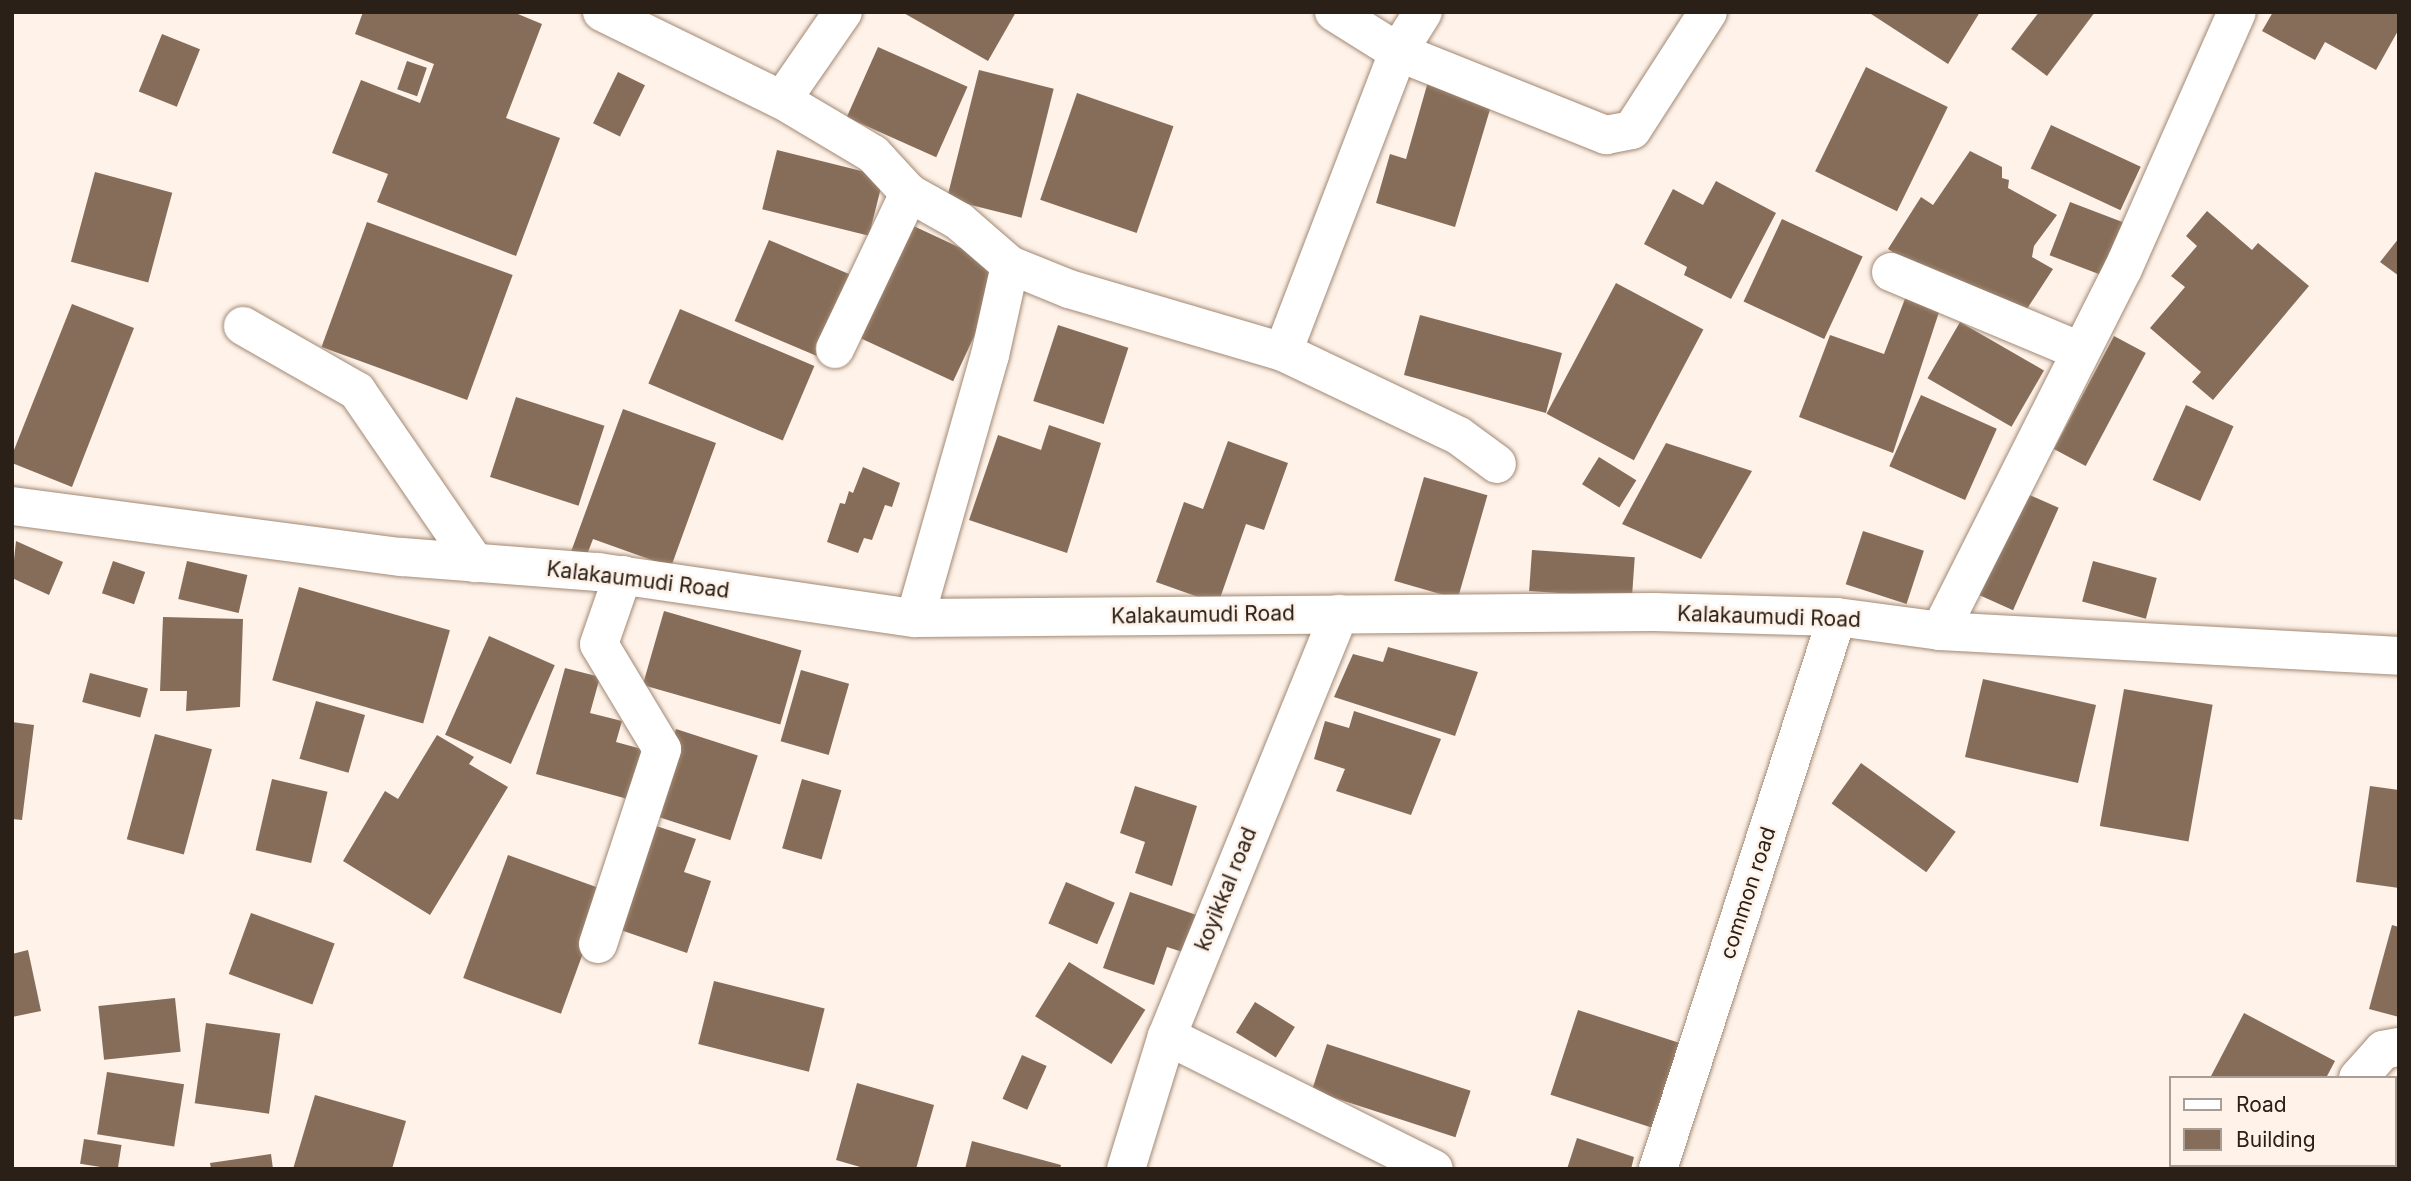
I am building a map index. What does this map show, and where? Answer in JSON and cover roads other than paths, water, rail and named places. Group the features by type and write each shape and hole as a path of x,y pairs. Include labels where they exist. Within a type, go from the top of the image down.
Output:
{"street":[{"path":"602,12 782,100 873,154 909,193 959,221 1010,265 1069,289 1283,352 1459,436 1497,464"},
{"path":"782,100 843,12"},
{"path":"1334,12 1398,52 1606,135 1632,130 1708,12"},
{"path":"1283,352 1398,52 1423,12"},
{"path":"1940,631 2123,268 2237,12"},
{"path":"835,349 909,193"},
{"path":"915,618 990,355 1010,265"},
{"path":"1892,272 2081,351"},
{"path":"243,326 357,391 475,563"},
{"name":"Kalakaumudi Road","path":"12,506 375,554 623,575 915,618 1339,614 1837,617 1940,631 2399,656"},
{"path":"598,944 662,749 599,644 623,575"},
{"name":"koyikkal road","path":"1126,1169 1167,1036 1339,614"},
{"name":"common road","path":"1658,1169 1837,617"},
{"path":"1167,1036 1437,1168"},
{"path":"2360,1076 2383,1050 2399,1047"}]}
